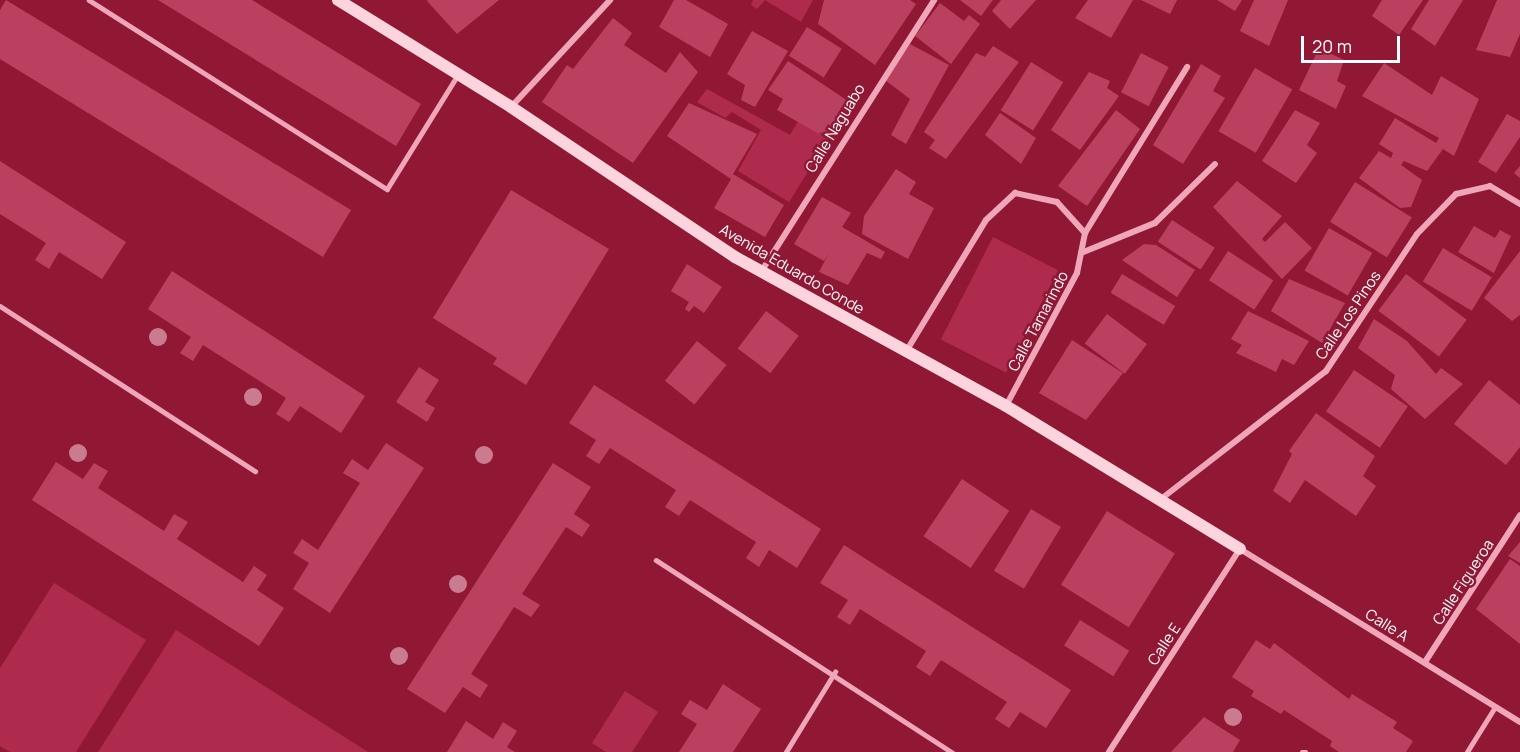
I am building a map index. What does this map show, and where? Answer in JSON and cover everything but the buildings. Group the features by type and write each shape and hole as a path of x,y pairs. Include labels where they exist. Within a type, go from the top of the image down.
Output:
{"street":[{"name":"Avenida Eduardo Conde","path":"338,0 511,106 761,272 908,350 1006,406 1240,549"},
{"path":"511,106 610,0"},
{"name":"Calle Naguabo","path":"761,272 934,0"},
{"path":"908,350 986,220 1015,193 1057,202 1085,233 1187,67"},
{"path":"1081,253 1155,224 1215,164"},
{"name":"Calle Los Pinos","path":"1161,499 1326,371 1417,234 1456,194 1490,186 1520,204"},
{"name":"Calle Tamarindo","path":"1006,406 1077,273 1085,233"},
{"name":"Calle Figueroa","path":"1425,662 1520,515"},
{"name":"Calle A","path":"1240,549 1520,723"},
{"name":"Calle E","path":"1109,752 1240,549"}],"lane":[{"path":"89,0 387,189 459,73"},
{"path":"0,306 255,471"},
{"path":"656,560 835,672 952,752"},
{"path":"786,752 835,672"},
{"path":"1467,752 1495,706"}],"shaded area":[{"path":"753,0 765,0 757,9 751,5"},
{"path":"765,0 813,0 801,22"},
{"path":"707,89 790,135 800,118 830,136 789,202 738,171 761,130 732,112 725,118 697,102"},
{"path":"993,237 1058,270 1006,373 941,339"},
{"path":"54,583 146,640 76,752 10,752 0,746 0,668"},
{"path":"176,630 368,752 98,752"},
{"path":"625,691 658,712 632,752 606,752 592,743"}]}
